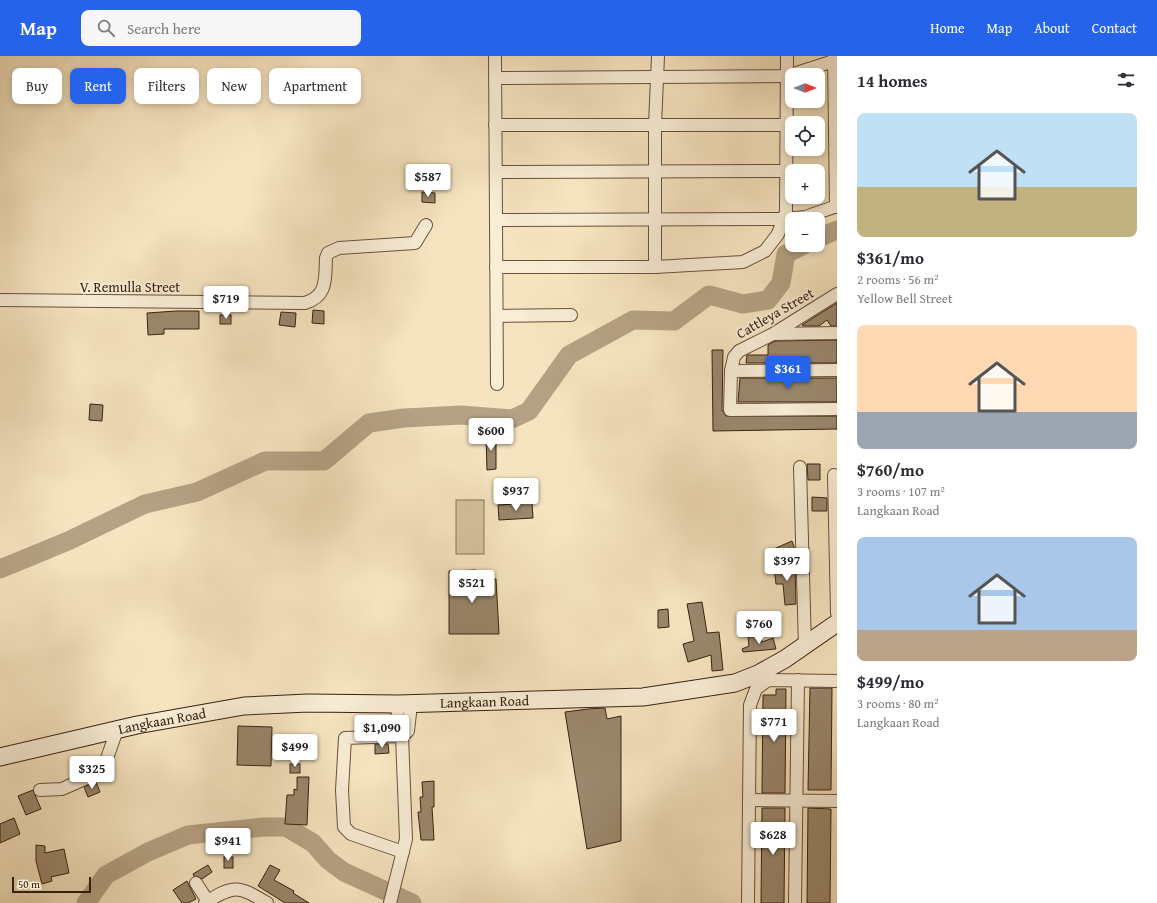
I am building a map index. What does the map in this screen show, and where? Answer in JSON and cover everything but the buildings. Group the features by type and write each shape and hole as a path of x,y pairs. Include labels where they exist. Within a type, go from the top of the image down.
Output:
{"street":[{"path":"495,56 497,384"},
{"path":"655,267 655,125 658,56"},
{"path":"786,68 787,56"},
{"path":"496,220 784,219 805,217 836,206 835,59 809,68"},
{"path":"495,78 785,76"},
{"path":"495,125 785,125"},
{"path":"496,172 785,172"},
{"path":"496,267 655,267 743,262 765,251 778,234 786,212 786,204"},
{"name":"V. Remulla Street","path":"0,300 305,303 314,300 323,290 326,258 328,253 339,248 415,244 426,225"},
{"name":"Cattleya Street","path":"837,294 772,334 739,351 734,357 731,371 730,410 837,409"},
{"path":"497,316 571,315"},
{"path":"772,334 837,333"},
{"path":"731,371 837,370"},
{"path":"800,466 805,647"},
{"path":"834,475 837,613"},
{"name":"Langkaan Road","path":"0,757 117,730 244,706 308,703 404,704 643,697 735,683 758,674 805,647 837,623"},
{"path":"748,903 750,705 756,688 768,680 837,681"},
{"path":"795,903 798,680"},
{"path":"390,903 406,839 402,736 397,732 404,704"},
{"path":"40,790 62,789 98,773 106,761 117,730"},
{"path":"402,736 345,738 342,790 344,827 351,834 403,852"},
{"path":"750,800 837,801"},
{"path":"196,883 207,902 221,893 239,889 248,892 267,903"}],"shaded area":[{"path":"456,500 484,500 484,554 456,554"}],"waterway":[{"path":"825,235 837,230"},
{"path":"0,569 68,541 145,504 197,492 265,461 324,461 369,423 404,418 461,415 512,419 529,411 569,355 633,320 674,321 709,295 743,304 768,300 781,283 786,254 790,252"},
{"path":"86,903 106,875 148,852 188,835 263,827 286,827 313,843 328,860 344,872 412,903"}]}
